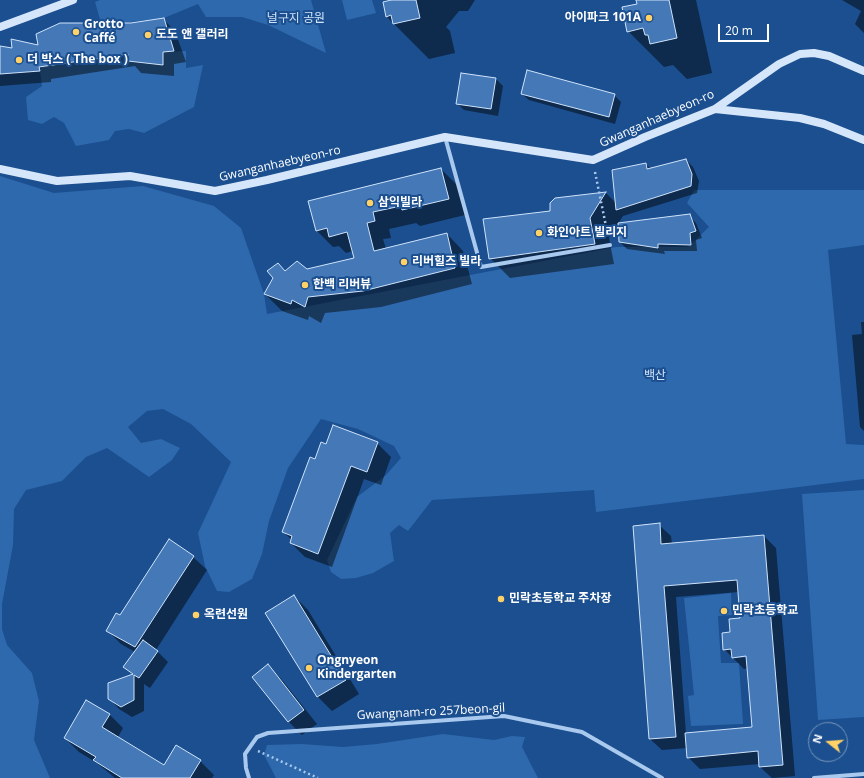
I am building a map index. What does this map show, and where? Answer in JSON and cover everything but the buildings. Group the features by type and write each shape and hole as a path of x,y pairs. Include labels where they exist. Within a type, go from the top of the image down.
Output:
{"street":[{"path":"0,27 73,0"},
{"name":"Gwanganhaebyeon-ro","path":"0,169 57,181 130,176 215,191 445,137 593,160 645,136 715,109 779,64 800,54 814,53 829,56 862,69"},
{"path":"715,109 800,118 824,124 864,140"},
{"path":"445,137 481,267 610,245"},
{"name":"Gwangnam-ro 257beon-gil","path":"249,747 257,737 268,733 504,716 582,732 662,778"},
{"path":"249,747 245,754 246,768 249,778"},
{"path":"814,778 864,774"}],"path":[{"path":"593,160 610,245"},
{"path":"249,747 318,778"}],"green space":[{"name":"널구지 공원","path":"100,0 311,0 326,53 268,25 242,17 206,17 198,4 164,18 122,23 101,23 95,2"},
{"path":"342,0 372,0 376,13 347,20"},
{"path":"127,47 128,61 163,52 186,51 186,68 203,65 194,107 144,133 129,129 115,131 109,140 76,146 64,123 54,117 42,124 28,120 26,97 42,86 40,71 42,67 120,55"},
{"name":"백산","path":"0,176 54,193 143,186 214,206 241,228 264,294 267,314 616,247 688,247 709,227 687,203 694,190 864,190 864,245 828,250 846,444 864,445 864,479 596,512 594,490 432,500 408,531 399,525 390,533 394,561 373,573 356,578 341,579 331,572 327,560 357,497 386,475 401,458 394,446 358,429 321,419 288,468 269,521 262,554 252,579 229,592 217,591 205,566 198,533 231,462 191,424 163,409 147,411 128,427 141,443 161,439 180,448 172,460 149,477 107,448 86,457 62,481 26,490 14,509 13,545 2,604 2,629 7,645 32,673 39,701 34,740 50,778 0,778"},
{"path":"864,490 864,717 818,720 802,494"},
{"path":"731,593 732,615 718,616 721,663 739,663 743,724 691,726 688,696 694,695 684,598"},
{"path":"443,734 494,740 512,736 525,737 522,747 538,778 276,778 264,755 267,745 302,744 343,747 377,744"}],"place":[{"name":"아이파크 101A","path":"649,18"},
{"name":"Grotto Caffé","path":"76,32"},
{"name":"도도 앤 갤러리","path":"148,35"},
{"name":"더 박스 ( The box )","path":"19,60"},
{"name":"삼익빌라","path":"370,203"},
{"name":"화인아트 빌리지","path":"539,233"},
{"name":"리버힐즈 빌라","path":"404,262"},
{"name":"한백 리버뷰","path":"305,285"},
{"name":"민락초등학교 주차장","path":"501,599"},
{"name":"민락초등학교","path":"724,611"},
{"name":"옥련선원","path":"196,615"},
{"name":"Ongnyeon Kindergarten","path":"309,668"}]}
